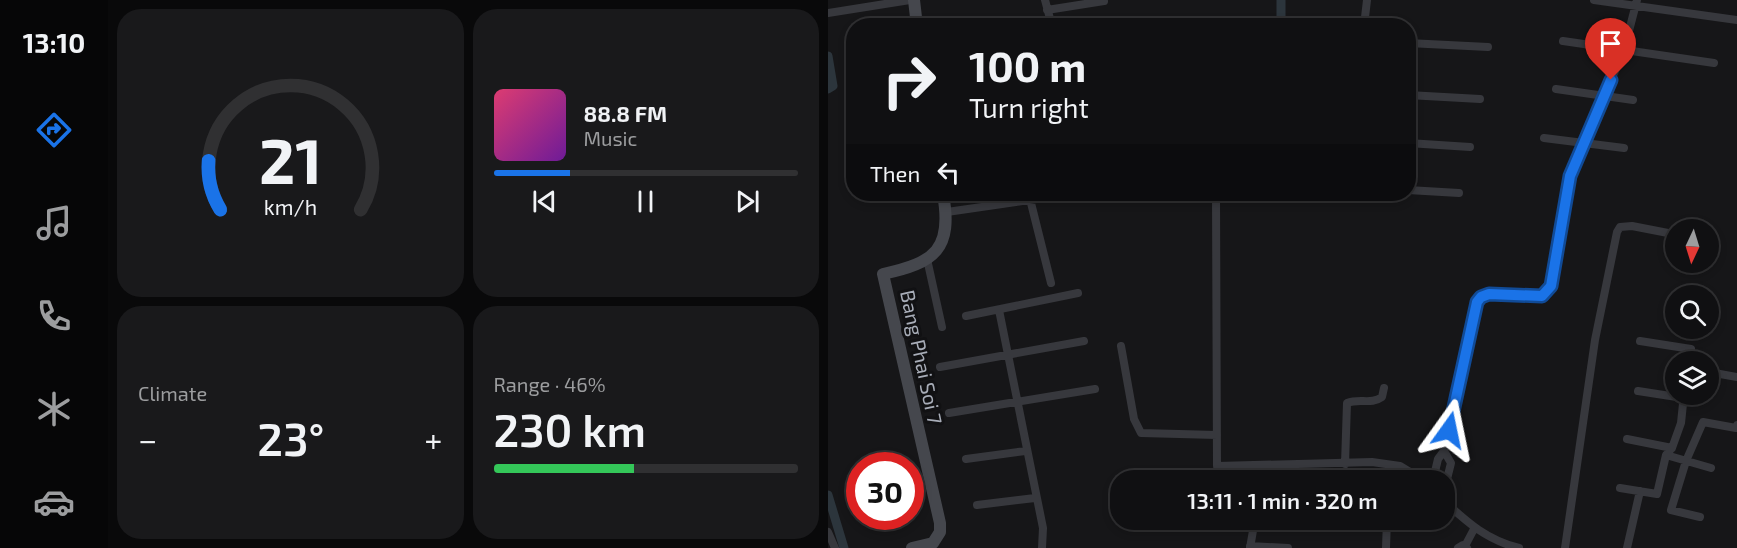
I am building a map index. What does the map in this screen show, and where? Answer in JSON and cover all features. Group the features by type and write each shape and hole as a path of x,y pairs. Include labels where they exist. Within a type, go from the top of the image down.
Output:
{"street":[{"path":"828,13 912,0 915,18"},
{"path":"1045,0 1050,18"},
{"path":"1365,18 1367,0"},
{"path":"1594,0 1636,3 1737,20"},
{"path":"1047,10 1104,1"},
{"path":"1435,470 1438,459 1444,451 1477,302 1481,297 1489,294 1536,296 1548,292 1551,286 1570,176 1624,50 1636,3"},
{"path":"1563,41 1714,63"},
{"path":"1416,44 1488,47"},
{"path":"1556,89 1633,100"},
{"path":"1416,95 1480,99"},
{"path":"1544,138 1624,148"},
{"path":"1416,144 1470,147"},
{"path":"1416,190 1459,193"},
{"name":"Bang Phai Soi 7","path":"912,548 939,543 940,523 883,274 927,260 942,244 947,212 945,201"},
{"path":"947,212 1017,201"},
{"path":"1030,201 1051,283"},
{"path":"1216,201 1217,466 1386,464 1400,466 1407,470"},
{"path":"1565,548 1595,340 1617,232 1620,227 1632,226 1665,232"},
{"path":"927,260 942,327"},
{"path":"966,316 1078,293"},
{"path":"999,310 1025,450 1043,528 1042,548"},
{"path":"940,367 1084,341"},
{"path":"1640,341 1690,349 1690,351"},
{"path":"1121,346 1134,419 1141,433 1217,435"},
{"path":"1719,374 1737,377"},
{"path":"1345,464 1347,403 1376,402 1382,397 1384,388"},
{"path":"949,413 1095,389"},
{"path":"1638,391 1665,394"},
{"path":"1620,488 1657,494 1666,455 1672,448 1681,423 1683,405"},
{"path":"1700,517 1671,510 1686,461 1703,422 1736,428 1737,425"},
{"path":"1627,439 1672,448"},
{"path":"966,459 1025,450"},
{"path":"1444,451 1451,463 1449,470"},
{"path":"1666,455 1711,468"},
{"path":"1386,464 1386,470"},
{"path":"1263,470 1264,465"},
{"path":"1627,548 1640,491"},
{"path":"977,505 1035,498"},
{"path":"1455,511 1474,529 1507,546 1519,548"},
{"path":"1463,547 1474,529"},
{"path":"1253,530 1250,547 1288,548"},
{"path":"1386,548 1387,530"},
{"path":"828,532 835,548"}],"waterway":[{"path":"1281,0 1281,18"},
{"path":"828,56 833,86 828,89"},
{"path":"828,495 844,548"}],"route":[{"path":"1449,430 1477,302 1481,297 1489,294 1542,296 1551,286 1570,176 1611,80"}]}
